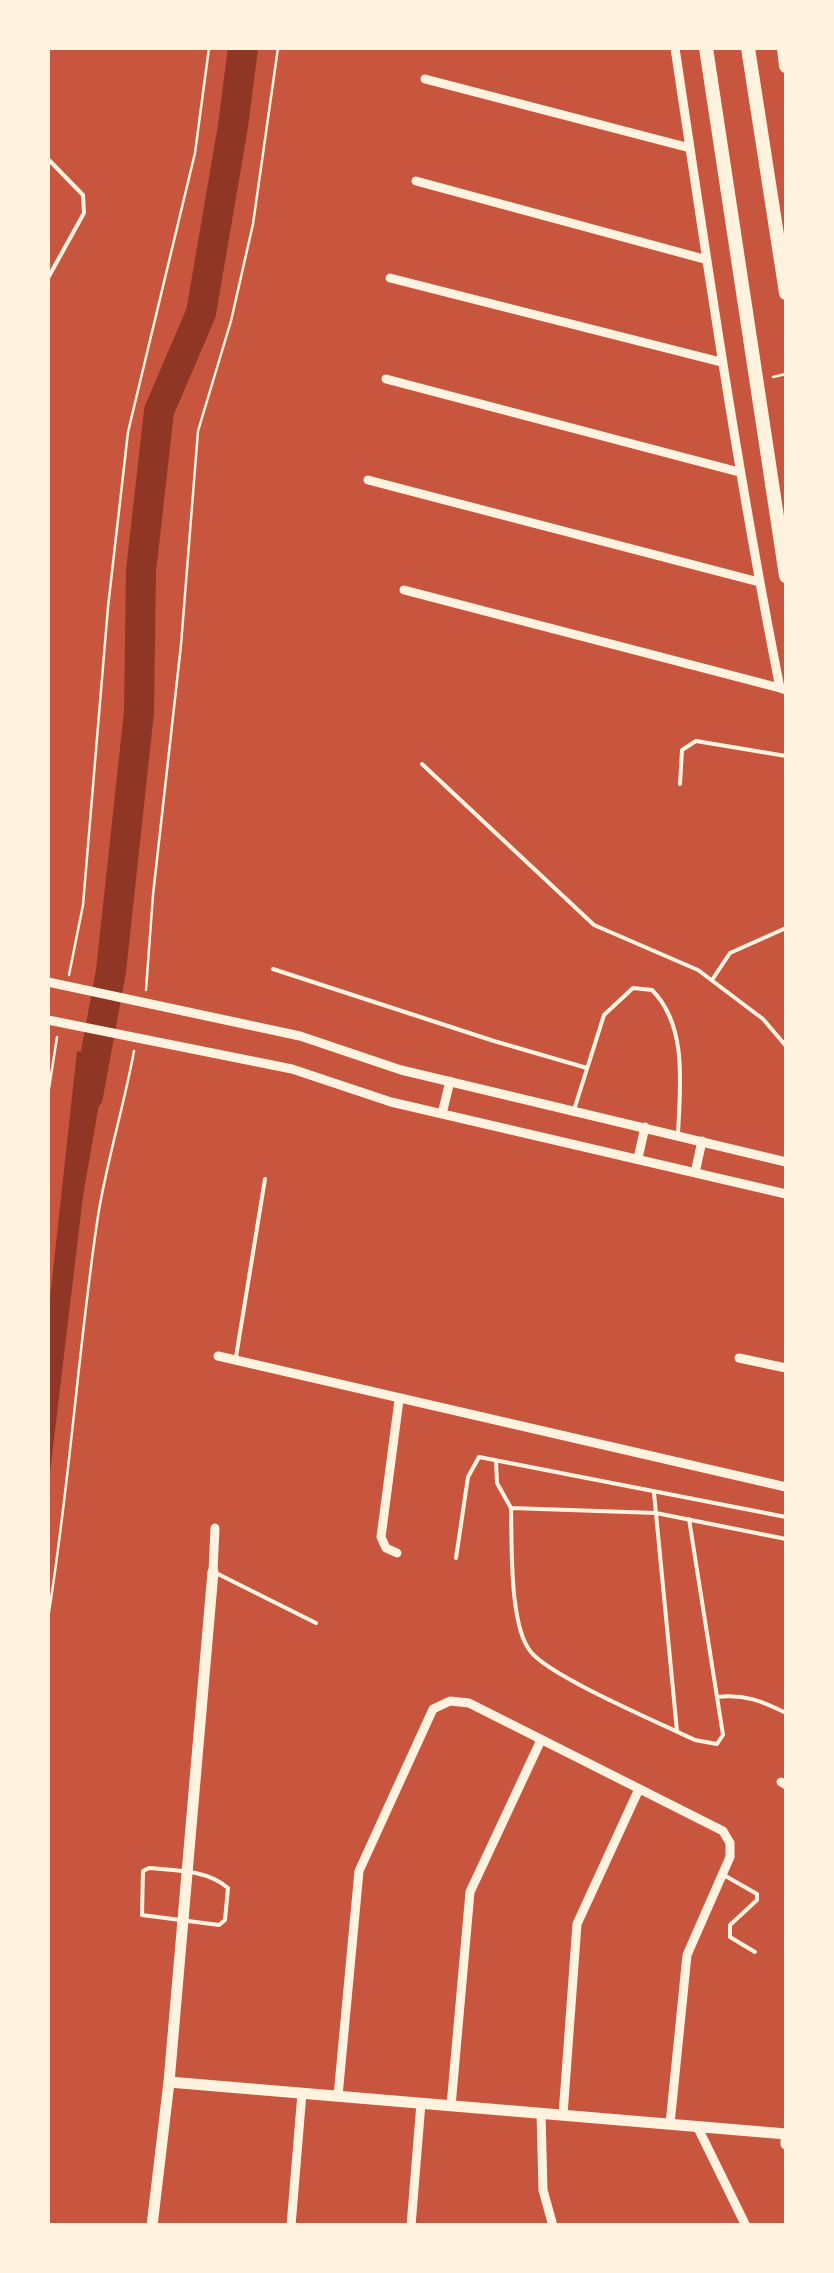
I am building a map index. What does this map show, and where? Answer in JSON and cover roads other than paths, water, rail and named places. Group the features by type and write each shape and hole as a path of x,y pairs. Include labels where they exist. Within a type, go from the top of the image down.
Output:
{"main road":[{"path":"706,48 786,576"},
{"path":"748,48 786,293"},
{"path":"784,48 786,66"}],"street":[{"path":"404,590 783,689 739,472 675,48"},
{"path":"425,79 690,148"},
{"path":"416,180 704,259"},
{"path":"390,278 721,362"},
{"path":"386,379 739,472"},
{"path":"368,480 759,582"},
{"path":"48,982 300,1036 401,1070 786,1162"},
{"path":"48,1020 139,1042 292,1069 391,1102 786,1194"},
{"path":"442,1114 450,1081"},
{"path":"638,1158 644,1128"},
{"path":"695,1173 702,1140"},
{"path":"218,1356 786,1487"},
{"path":"739,1358 786,1368"},
{"path":"397,1553 386,1548 382,1537 399,1400"},
{"path":"152,2226 189,1872 215,1528"},
{"path":"338,2096 359,1870 433,1709 450,1701 470,1703 639,1788 723,1831 730,1842 730,1857 687,1955 670,2124"},
{"path":"451,2106 470,1892 541,1740"},
{"path":"563,2115 577,1924 639,1788"},
{"path":"169,2082 786,2134 786,2144"},
{"path":"291,2226 302,2093"},
{"path":"411,2226 421,2103"},
{"path":"541,2113 544,2190 554,2226"},
{"path":"697,2126 746,2226"}],"lane":[{"path":"48,159 83,194 84,214 48,278"},
{"path":"680,784 682,750 696,740 786,756"},
{"path":"422,764 594,925 698,970 763,1019 786,1046"},
{"path":"712,980 730,953 786,928"},
{"path":"273,969 587,1068"},
{"path":"574,1110 604,1015 634,988 652,990 667,1005 680,1061 678,1135"},
{"path":"236,1360 265,1179"},
{"path":"456,1558 468,1477 479,1457 786,1517"},
{"path":"496,1460 496,1482 511,1508 515,1609 530,1652 566,1677 694,1740 718,1744 723,1735 689,1519"},
{"path":"654,1492 677,1731"},
{"path":"511,1508 656,1513 786,1539"},
{"path":"214,1572 316,1624"},
{"path":"718,1698 757,1698 786,1712"},
{"path":"143,1870 189,1872 228,1888 224,1920 219,1925 142,1914 143,1870"},
{"path":"722,1874 757,1894 758,1900 730,1925 730,1937 755,1952"},
{"path":"786,2068 786,2134"}],"waterway":[{"path":"88,1096 111,971 139,712 141,571 159,411 201,313 243,48"}]}
